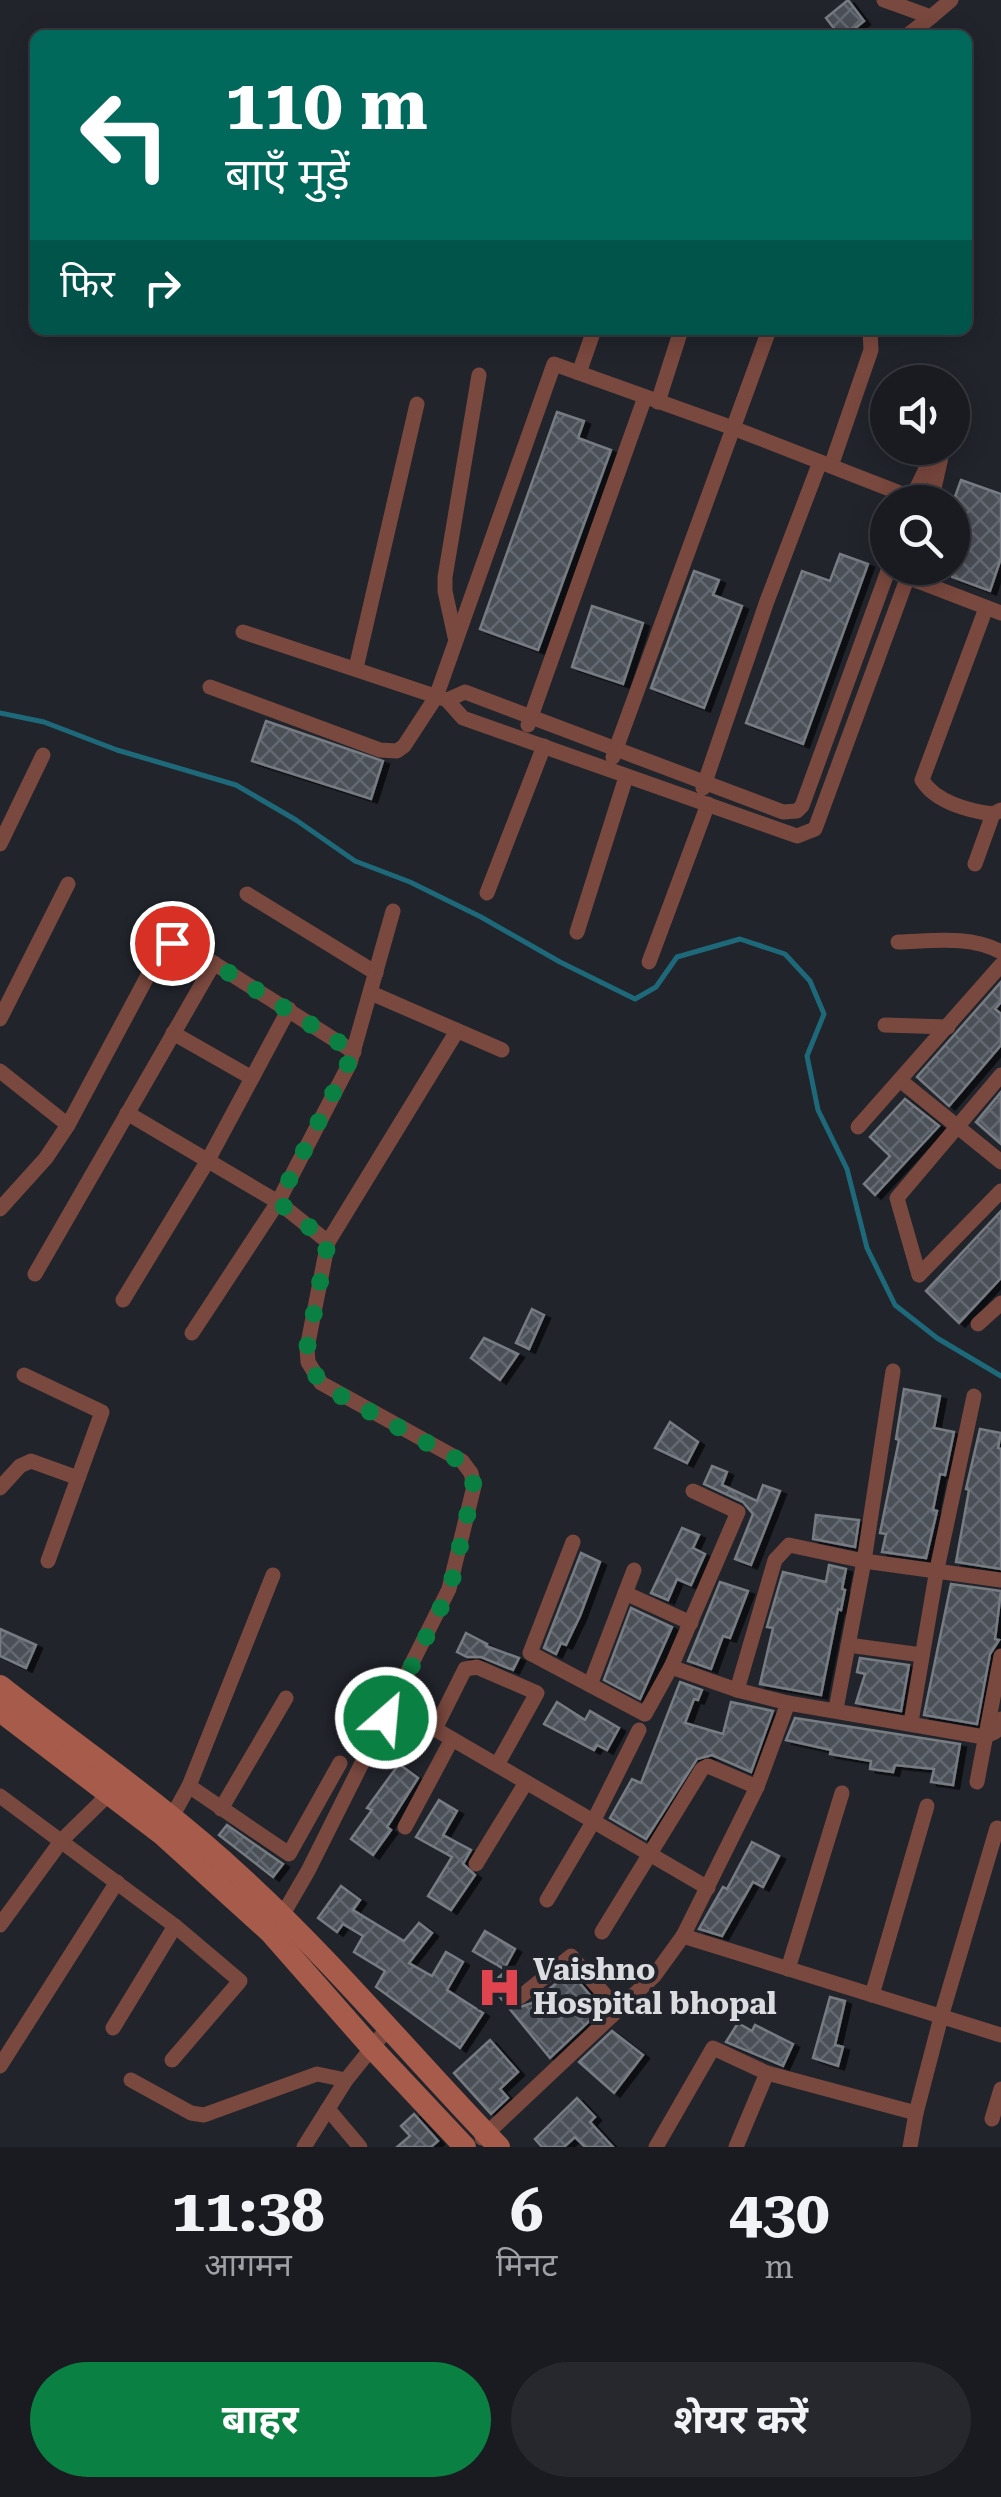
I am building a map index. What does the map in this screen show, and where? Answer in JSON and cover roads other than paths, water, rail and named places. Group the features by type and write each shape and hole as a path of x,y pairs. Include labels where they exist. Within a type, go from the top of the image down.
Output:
{"street":[{"path":"884,0 931,17"},
{"path":"914,30 951,0"},
{"path":"579,373 592,335"},
{"path":"524,738 679,335"},
{"path":"608,770 768,335"},
{"path":"649,962 767,601 871,350 870,335"},
{"path":"210,687 398,752 442,698 456,640 554,364 733,428 876,485"},
{"path":"456,640 444,591 445,577 478,375"},
{"path":"356,668 417,404"},
{"path":"442,698 465,692 783,812 797,811 882,585"},
{"path":"244,632 442,698 463,718 626,777 788,833 807,834 815,829 904,585"},
{"path":"937,585 994,611 922,780 934,794 962,807 997,812 975,864"},
{"path":"487,893 544,746"},
{"path":"0,844 43,754"},
{"path":"577,932 626,777"},
{"path":"797,811 807,834"},
{"path":"0,1019 68,884"},
{"path":"247,894 376,973"},
{"path":"192,1333 278,1202 354,1052 393,911"},
{"path":"898,942 976,942 1001,952"},
{"path":"0,1209 46,1158 68,1125 164,946 179,943 354,1052"},
{"path":"35,1274 214,963"},
{"path":"858,1127 1001,965"},
{"path":"370,992 502,1050"},
{"path":"122,1300 207,1162 289,1009"},
{"path":"885,1025 948,1027"},
{"path":"277,1924 450,1589 474,1486 462,1462 332,1391 308,1362 307,1348 328,1242 458,1031"},
{"path":"174,1032 252,1078"},
{"path":"0,1071 68,1125"},
{"path":"1001,1075 897,1198 918,1275 1001,1190"},
{"path":"901,1081 1001,1162"},
{"path":"127,1113 278,1202 328,1242"},
{"path":"978,1324 1001,1303"},
{"path":"836,1709 893,1372"},
{"path":"24,1375 102,1412 48,1561"},
{"path":"911,1722 937,1569 974,1396"},
{"path":"0,1488 20,1466 31,1461 78,1478"},
{"path":"573,1542 530,1648 534,1656 645,1714 671,1667 738,1512 693,1491"},
{"path":"737,1690 775,1560 789,1546 1001,1580"},
{"path":"590,1685 634,1570"},
{"path":"168,1825 189,1786 273,1574"},
{"path":"626,1593 691,1622"},
{"path":"848,1645 922,1656"},
{"path":"977,1782 1001,1656"},
{"path":"497,1765 537,1693 477,1666 465,1669 436,1729 525,1784 708,1888"},
{"path":"671,1667 788,1704 984,1736 995,1732 1001,1719"},
{"path":"0,1686 116,1787"},
{"path":"222,1809 286,1698"},
{"path":"481,2144 654,1976 682,1936 757,1787 788,1704"},
{"path":"0,1711 168,1825 387,2028 481,2144"},
{"path":"547,1900 593,1822 639,1730"},
{"path":"405,1827 452,1738"},
{"path":"189,1786 288,1854 340,1763"},
{"path":"602,1932 702,1769 708,1766 757,1787"},
{"path":"476,1864 525,1784"},
{"path":"0,1925 7,1900 116,1787"},
{"path":"788,1969 842,1793"},
{"path":"0,1796 175,1926 240,1981 172,2060"},
{"path":"872,1995 927,1806"},
{"path":"910,2147 941,2017 997,1828"},
{"path":"0,2066 117,1882"},
{"path":"277,1924 372,2048 481,2144"},
{"path":"113,2028 175,1926"},
{"path":"682,1936 1001,2035"},
{"path":"520,1997 571,1956 618,2010"},
{"path":"304,2147 346,2080 387,2028"},
{"path":"656,2147 713,2048 767,2073 916,2113"},
{"path":"740,2147 767,2073"},
{"path":"131,2080 192,2113 204,2114 316,2074 346,2080"},
{"path":"992,2119 1001,2089"},
{"path":"328,2108 360,2147"}],"waterway":[{"path":"0,713 44,722 117,750 236,785 355,861 410,882 635,999 656,987 677,957 740,939 785,954 810,981 824,1014 807,1056 818,1110 847,1169 867,1248 895,1305 937,1338 1001,1376"}],"place":[{"name":"Vaishno Hospital bhopal","path":"500,1987"}]}
